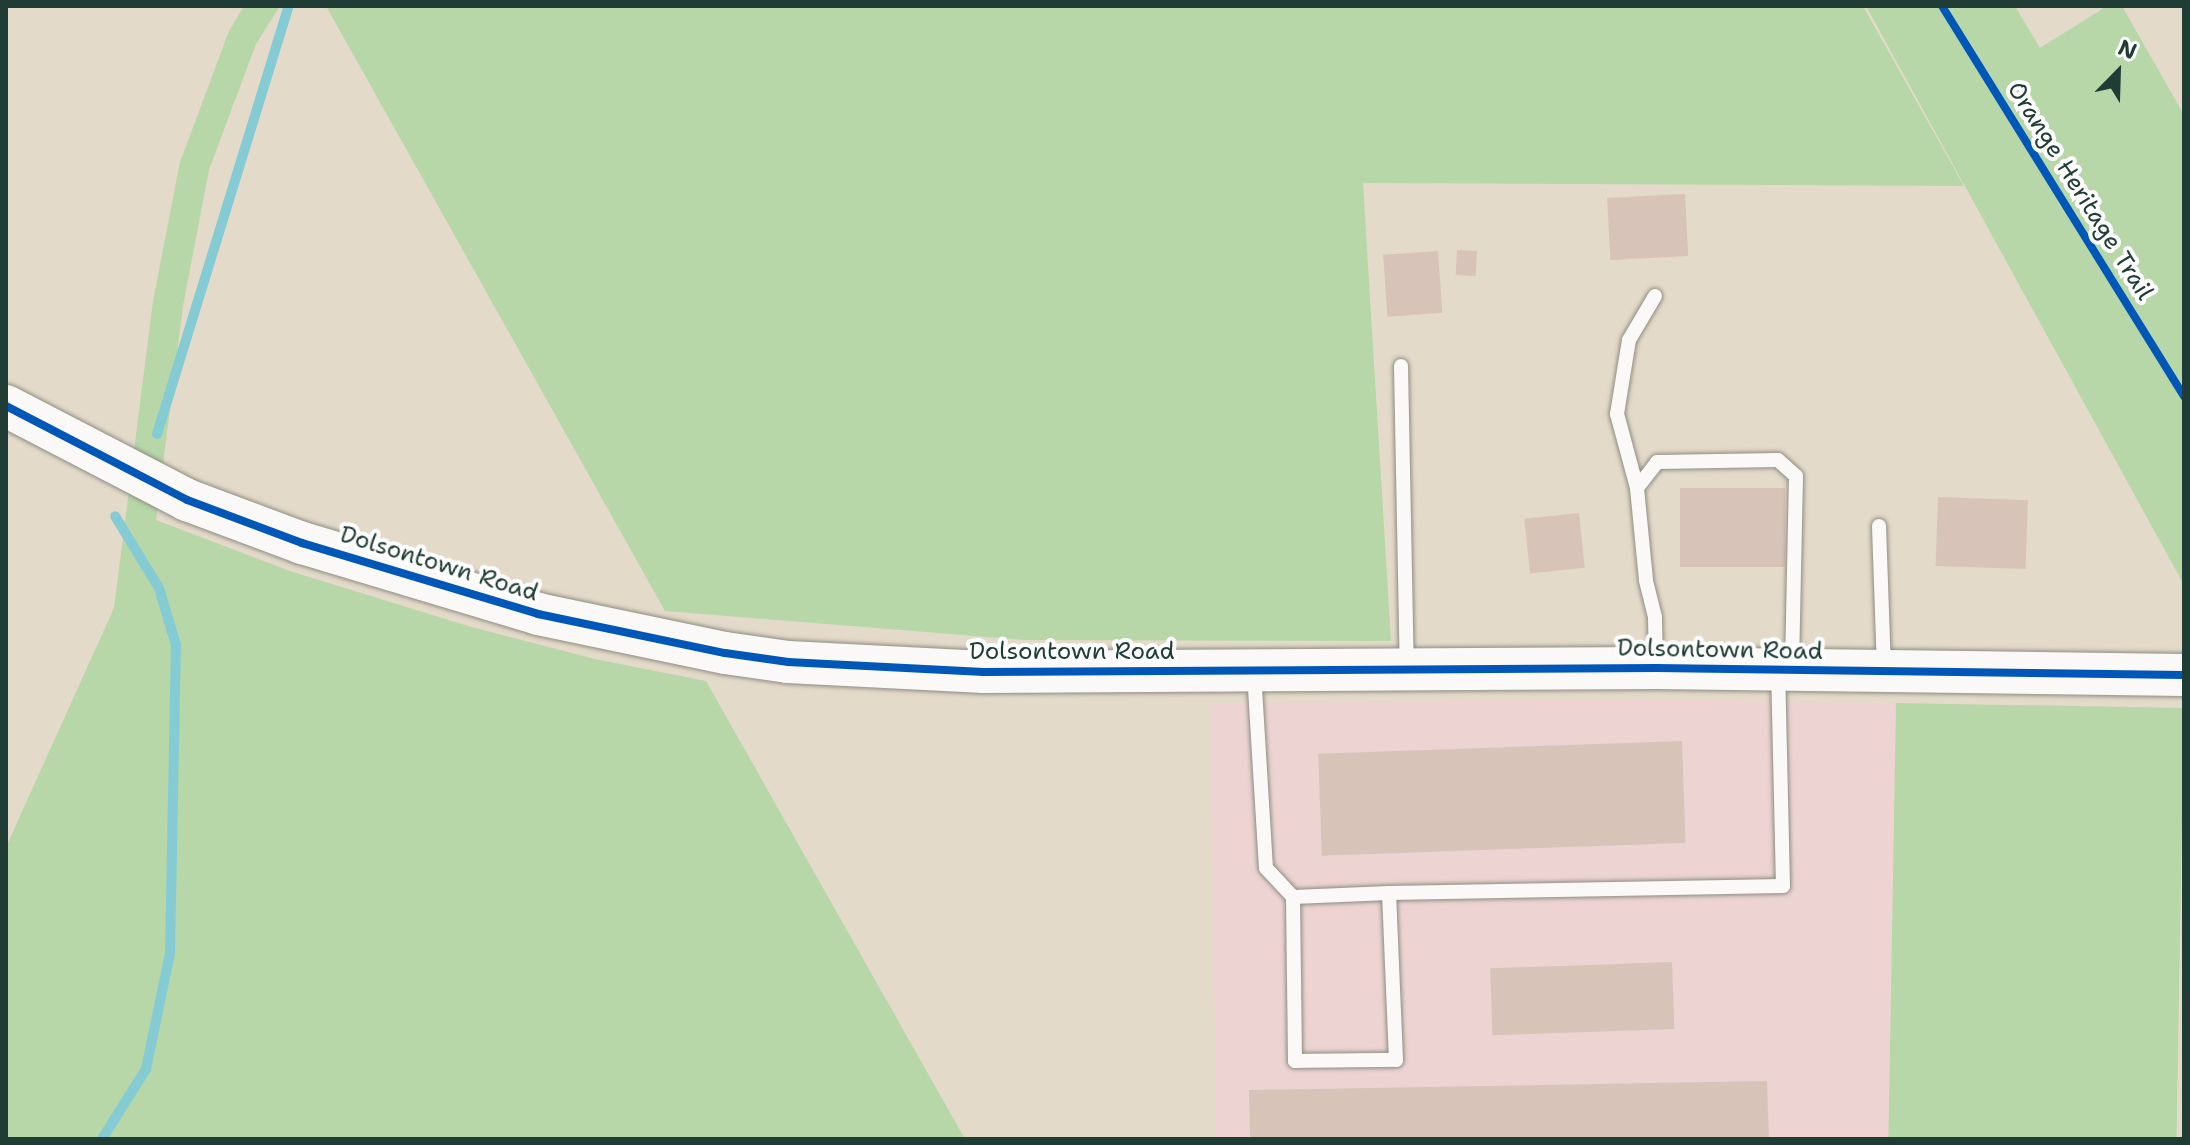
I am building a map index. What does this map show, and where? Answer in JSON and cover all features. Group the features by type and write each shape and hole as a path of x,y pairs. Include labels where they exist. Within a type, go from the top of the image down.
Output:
{"street":[{"name":"Dolsontown Road","path":"6,406 187,500 302,543 478,598 599,628 725,653 852,668 998,673 1656,668 2184,675"}],"lane":[{"path":"1655,296 1629,340 1617,414 1637,488 1646,580 1655,617 1656,668"},
{"path":"1401,366 1407,670"},
{"path":"1293,897 1783,886 1785,670 1796,476 1778,460 1657,462 1637,488"},
{"path":"1879,526 1884,671"},
{"path":"1253,672 1266,868 1293,897 1295,1061 1396,1060 1389,893"}],"shaded area":[{"path":"1649,699 1896,703 1891,1139 1216,1139 1211,703"}],"green space":[{"path":"244,6 280,6 256,44 209,170 183,306 156,520 290,571 468,626 595,659 706,681 965,1139 6,1139 6,847 114,608 153,301 180,162 229,31"},
{"path":"326,6 1863,6 1964,186 1363,183 1391,641 1024,640 665,611"},
{"path":"1866,6 2015,6 2040,48 2107,6 2122,6 2184,115 2184,585"},
{"path":"1896,703 2184,708 2176,1139 1888,1139"}],"building":[{"path":"1685,194 1688,256 1610,260 1607,198"},
{"path":"1457,250 1477,251 1476,276 1456,275"},
{"path":"1438,251 1442,313 1387,317 1383,255"},
{"path":"1680,488 1785,488 1785,567 1680,567"},
{"path":"1938,497 2028,500 2026,569 1936,566"},
{"path":"1579,513 1585,568 1530,573 1524,519"},
{"path":"1682,741 1686,843 1322,856 1318,754"},
{"path":"1672,962 1674,1029 1492,1035 1490,968"},
{"path":"1767,1081 1769,1139 1250,1139 1249,1090"}],"waterway":[{"path":"157,434 289,6"},
{"path":"102,1139 146,1069 170,953 176,645 159,588 115,516"}],"cycle path":[{"name":"Orange Heritage Trail","path":"1942,6 2184,397"},
{"path":"6,406 187,500 302,543 538,614 725,653 788,662 984,672 1656,668 2184,675"}]}
